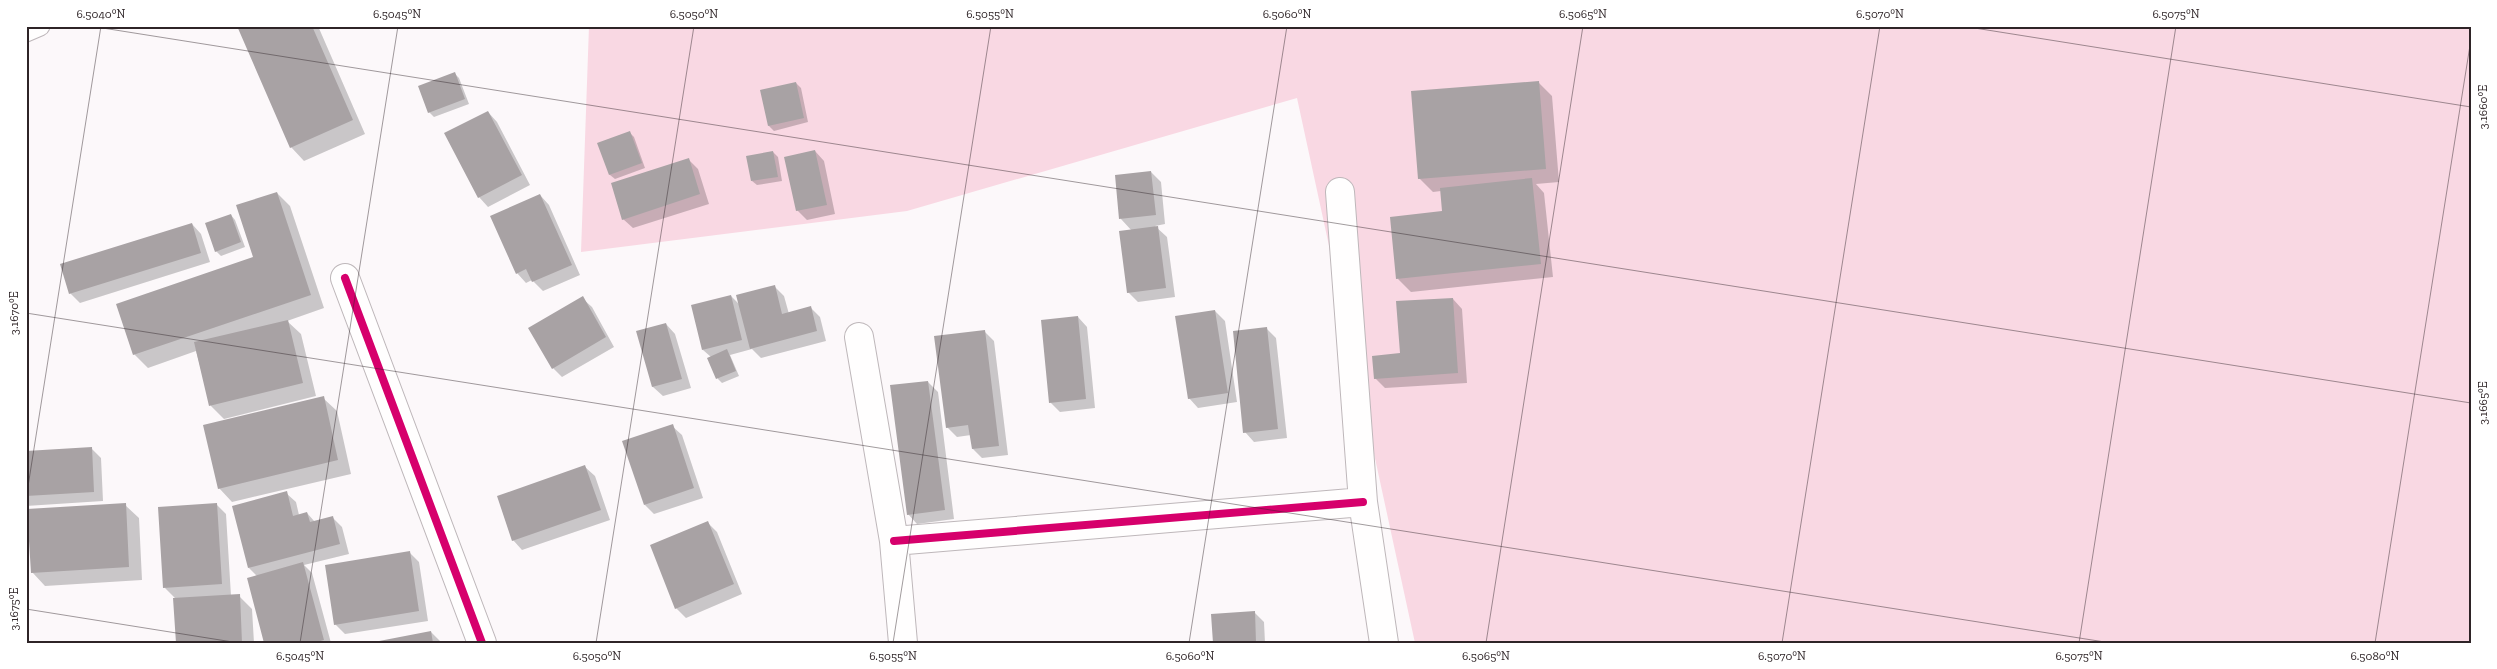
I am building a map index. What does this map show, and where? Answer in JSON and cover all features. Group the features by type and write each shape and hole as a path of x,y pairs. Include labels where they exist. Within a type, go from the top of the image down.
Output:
{"street":[{"path":"1340,192 1364,502 1384,643"},
{"path":"345,278 482,643"},
{"path":"859,337 894,541 903,643"},
{"path":"894,541 1364,502"}],"lane":[{"path":"26,32 40,26"}],"shaded area":[{"path":"589,26 2471,26 2471,643 1415,643 1297,98 907,211 581,252"}],"building":[{"path":"237,26 312,26 353,120 290,148"},
{"path":"455,72 465,99 428,113 418,86"},
{"path":"1539,81 1546,169 1418,179 1411,91"},
{"path":"796,82 804,118 768,126 760,90"},
{"path":"488,111 522,175 478,198 444,133"},
{"path":"630,131 642,163 609,175 597,143"},
{"path":"815,150 827,205 796,211 784,157"},
{"path":"773,151 778,177 751,181 746,156"},
{"path":"689,158 700,194 622,220 611,183"},
{"path":"1151,171 1156,215 1119,219 1115,175"},
{"path":"1532,178 1541,264 1396,279 1390,217 1442,211 1440,188"},
{"path":"277,192 311,295 133,355 116,304 253,257 236,205"},
{"path":"540,194 572,265 532,282 526,269 516,274 490,216"},
{"path":"231,214 241,242 215,252 205,223"},
{"path":"192,223 201,253 69,294 60,264"},
{"path":"1158,226 1166,288 1127,293 1119,231"},
{"path":"775,285 782,314 811,306 817,331 750,349 736,295"},
{"path":"731,295 742,340 702,350 691,305"},
{"path":"583,296 606,337 552,369 528,328"},
{"path":"1453,298 1458,373 1374,379 1372,356 1400,353 1396,301"},
{"path":"1215,310 1228,393 1188,399 1175,316"},
{"path":"1078,316 1086,399 1049,403 1041,320"},
{"path":"288,320 303,383 209,406 194,342"},
{"path":"666,323 682,379 652,387 636,331"},
{"path":"1267,327 1278,429 1243,433 1233,331"},
{"path":"985,330 999,446 972,449 968,425 946,428 934,336"},
{"path":"727,349 736,371 716,379 707,358"},
{"path":"928,381 945,510 907,515 890,385"},
{"path":"324,396 338,460 218,489 203,425"},
{"path":"673,424 694,488 644,505 622,441"},
{"path":"92,447 94,492 26,496 26,451"},
{"path":"585,465 601,510 512,541 497,496"},
{"path":"287,491 293,516 307,512 310,522 333,516 340,544 248,568 232,506"},
{"path":"126,503 129,567 31,573 27,509"},
{"path":"217,503 222,584 163,588 158,507"},
{"path":"708,521 734,584 675,609 650,545"},
{"path":"410,551 419,611 334,625 325,565"},
{"path":"303,562 324,640 313,643 264,643 247,578"},
{"path":"240,594 242,643 176,643 173,598"},
{"path":"1255,611 1256,643 1213,643 1211,614"},
{"path":"431,631 433,643 374,642"}],"cycle path":[{"path":"345,278 482,643"},
{"path":"894,541 1363,502"}]}
